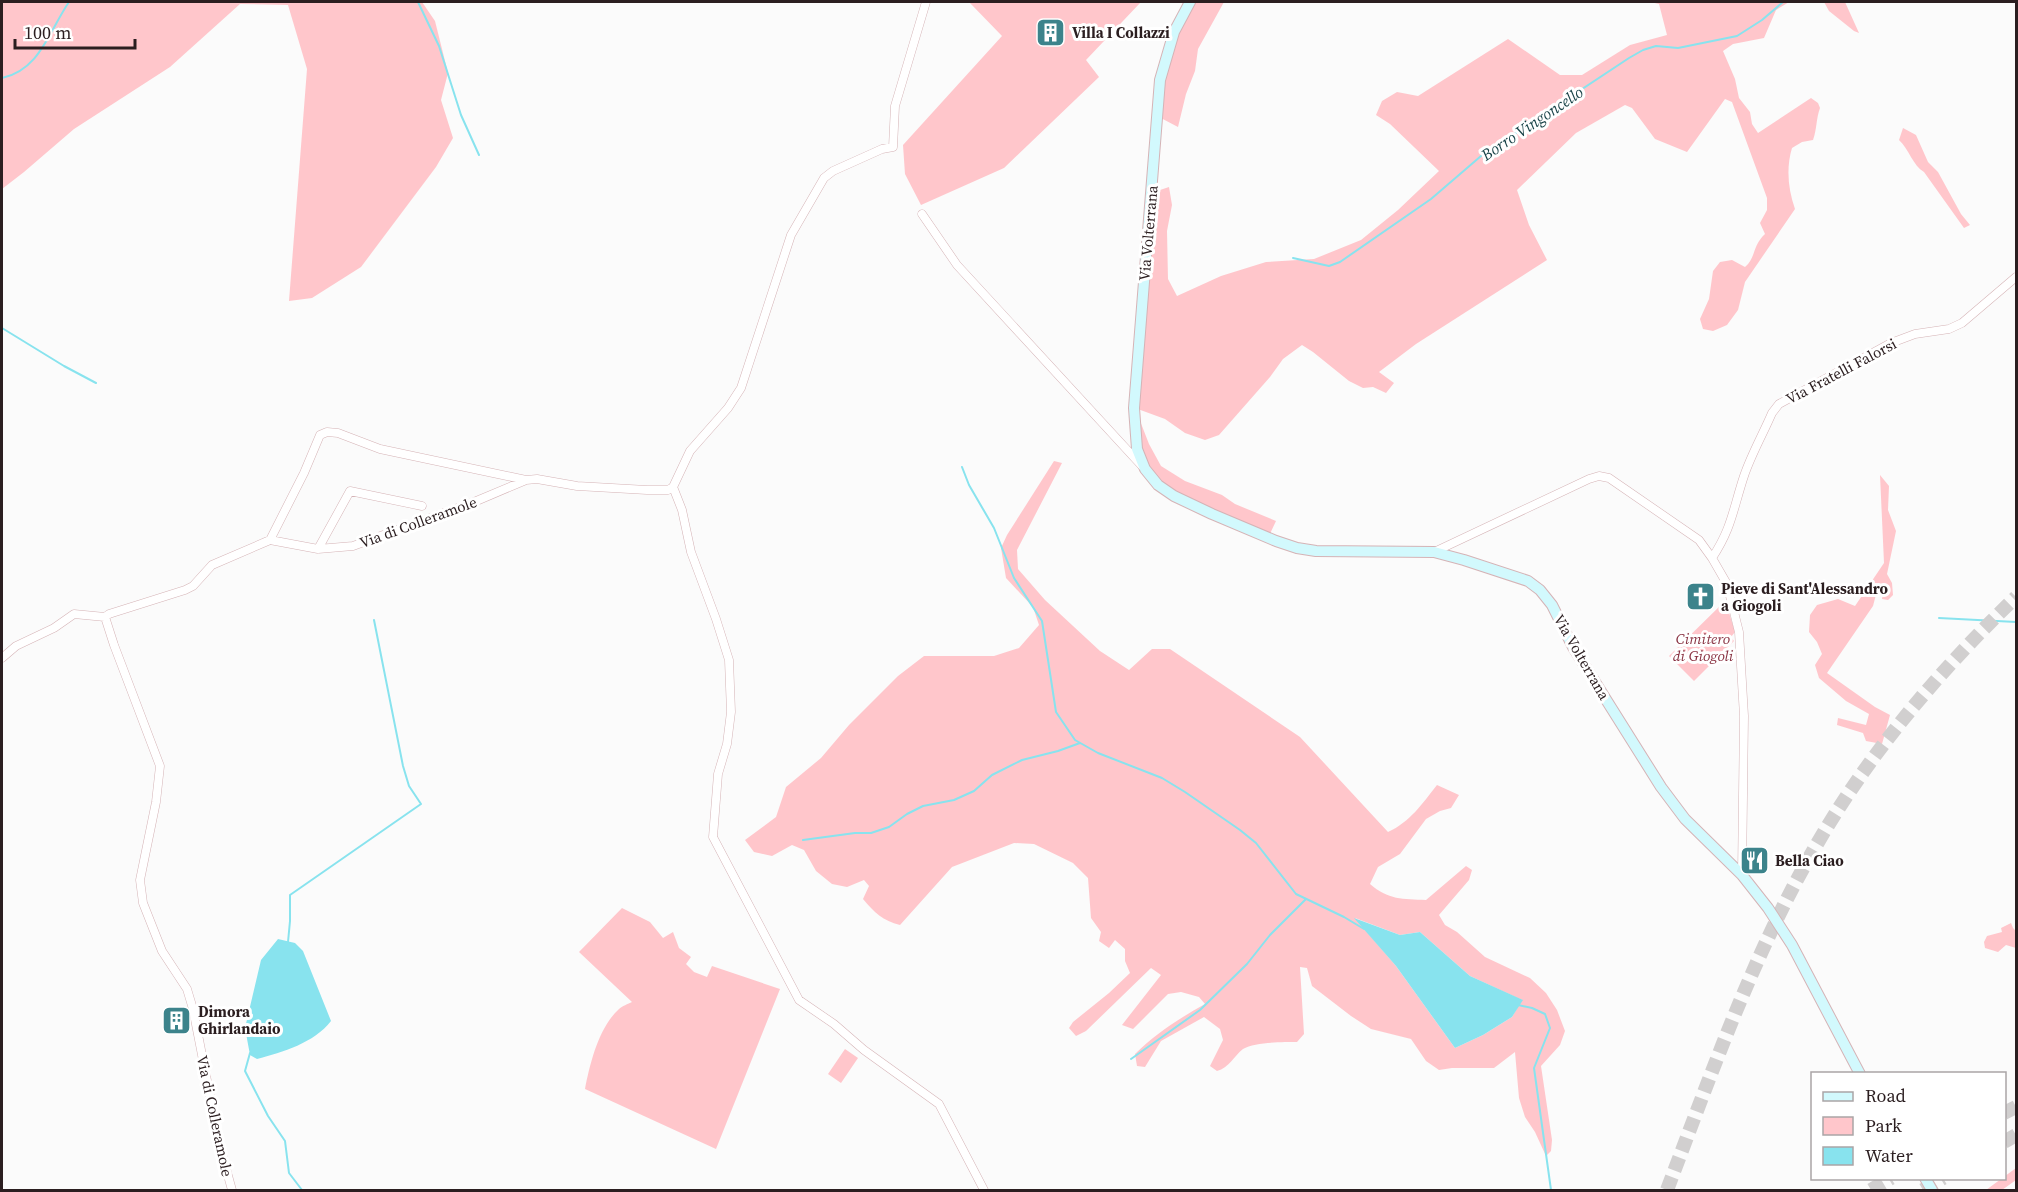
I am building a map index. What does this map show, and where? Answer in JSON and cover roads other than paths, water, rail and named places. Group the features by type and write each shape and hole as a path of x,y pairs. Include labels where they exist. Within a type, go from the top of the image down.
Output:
{"main road":[{"name":"Via Volterrana","path":"1190,2 1174,32 1160,80 1134,408 1137,449 1145,469 1158,484 1174,496 1297,548 1434,552 1528,581 1540,590 1552,605 1573,647 1661,787 1685,819 1742,875 1768,908 1792,945 1859,1072"}],"street":[{"path":"926,2 895,106 893,147 882,148 833,171 824,178 791,235 741,388 728,408 690,451 673,487 691,552 729,660 731,712 727,744 718,774 713,837 799,1000 939,1104 984,1191"},
{"name":"Via Volterrana","path":"922,214 957,265 1145,469"},
{"name":"Via Fratelli Falorsi","path":"1712,558 1724,540 1733,518 1744,476 1772,413 1779,404 1891,343 1915,334 1949,329 1962,323 2016,277"},
{"path":"2,658 16,646 54,628 74,614 105,617 193,586 212,565 270,540 304,473 320,435 327,432 338,433 380,449 526,480"},
{"path":"1434,552 1599,476 1609,478 1699,540 1726,584 1739,632 1744,716 1742,875"},
{"name":"Via di Colleramole","path":"270,540 318,549 353,546 474,502 526,480 537,479 577,486 647,490 668,490 673,487"},
{"path":"318,549 350,491 422,506"},
{"name":"Via di Colleramole","path":"105,617 160,766 156,802 141,880 143,903 162,951 187,989 194,1009 220,1147 232,1191"}],"water":[{"path":"1354,918 1400,935 1420,932 1470,976 1523,1000 1512,1017 1483,1035 1455,1048 1396,966"},
{"path":"278,939 295,943 303,951 331,1021 307,1041 257,1059 250,1055 245,1028 261,960"}],"waterway":[{"path":"2,78 15,74 35,58 69,2"},
{"path":"418,2 439,46 461,115 479,155"},
{"name":"Borro Vingoncello","path":"1293,258 1329,266 1340,262 1431,199 1481,156 1629,58 1656,46 1678,48 1737,36 1762,20 1783,2"},
{"path":"2,328 96,383"},
{"path":"962,467 969,485 994,528 1014,578 1042,621 1056,712 1075,740 1098,753 1162,778 1185,792 1256,843 1296,894 1364,929"},
{"path":"1939,618 2016,622"},
{"path":"288,942 290,895 421,804 409,786 403,766 374,620"},
{"path":"803,840 871,833 889,827 923,806 954,800 974,791 992,775 1022,760 1080,743"},
{"path":"1131,1059 1200,1010 1247,964 1270,935 1306,899"},
{"path":"1518,1005 1545,1014 1550,1028 1534,1068 1551,1190"},
{"path":"250,1053 245,1071 268,1116 285,1141 289,1173 302,1190"}],"tunnel":[{"path":"1667,1190 1753,970 1794,885 1817,844 1860,777 1908,713 1960,653 2016,597"},
{"path":"2006,1112 2016,1107"},
{"path":"2006,1141 2016,1135"},
{"path":"1871,1190 1888,1180"},
{"path":"1923,1190 1940,1180"}],"place":[{"name":"Villa I Collazzi","path":"1051,32"},
{"name":"Pieve di Sant'Alessandro a Giogoli","path":"1700,597"},
{"name":"Bella Ciao","path":"1754,860"},
{"name":"Dimora Ghirlandaio","path":"177,1020"}],"park label":[{"name":"Cimitero di Giogoli","path":"1703,646"}]}
